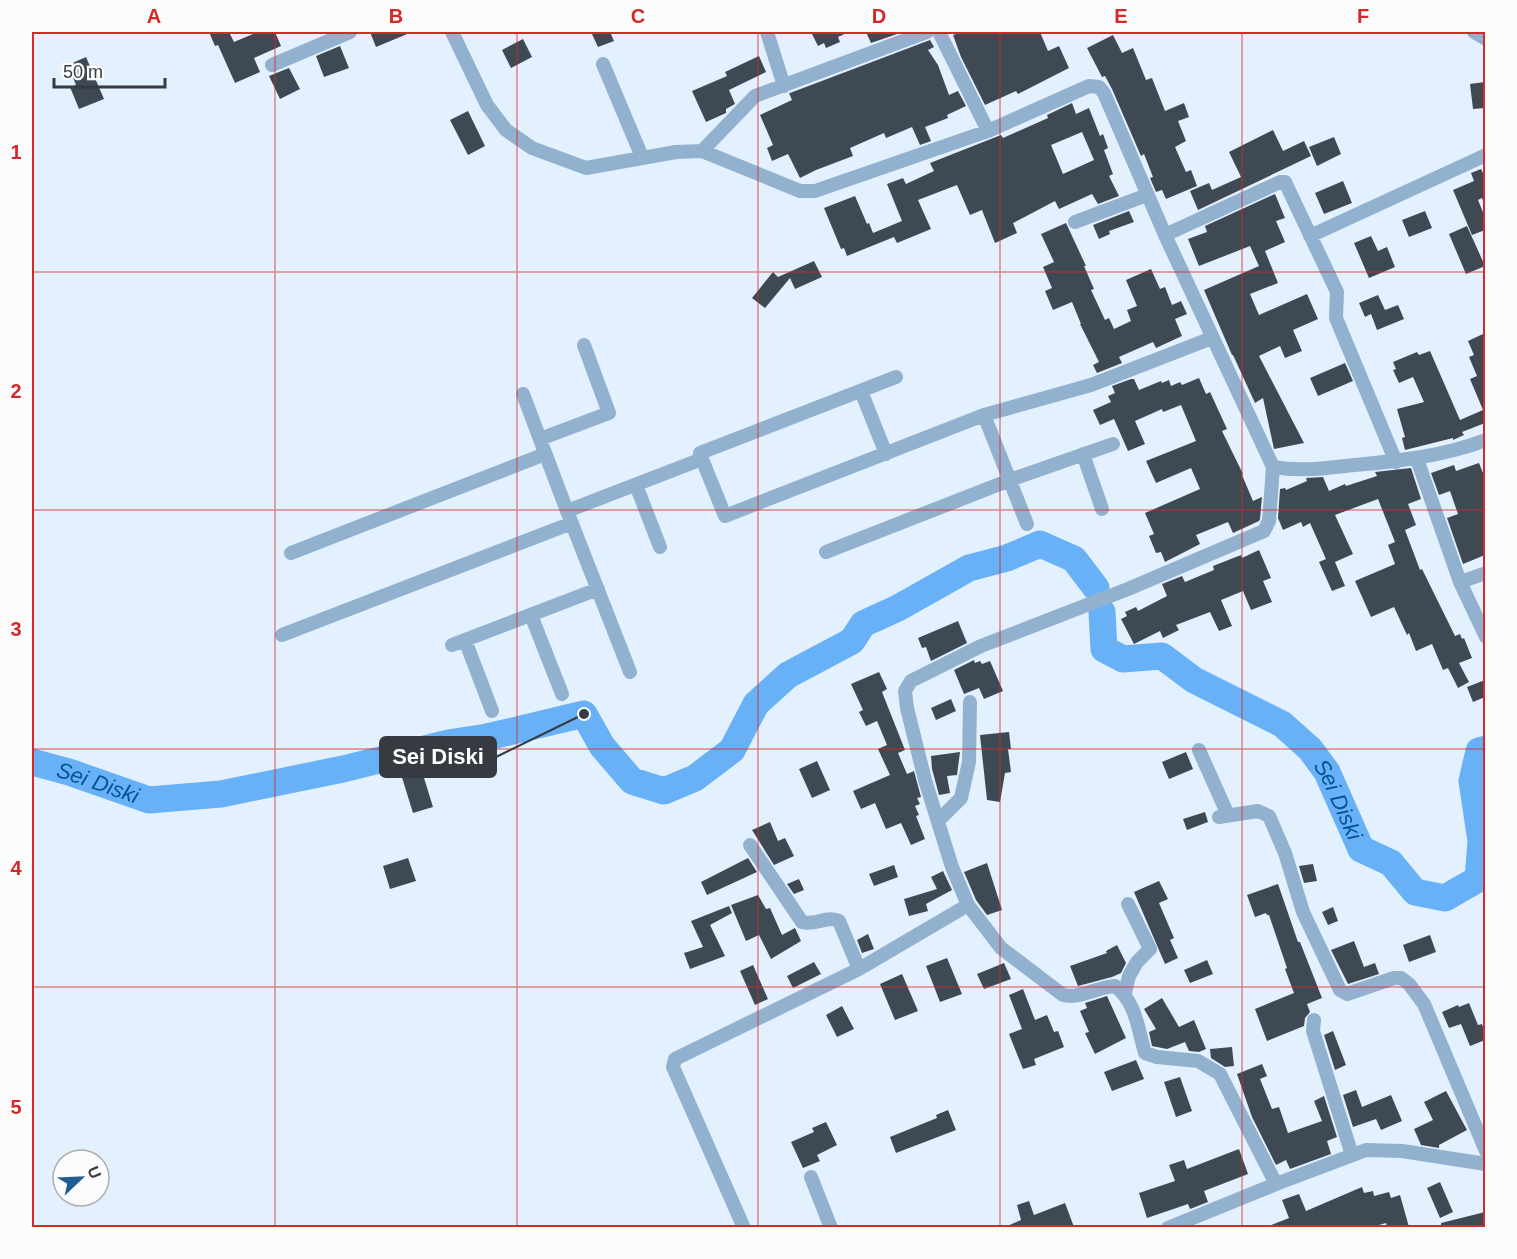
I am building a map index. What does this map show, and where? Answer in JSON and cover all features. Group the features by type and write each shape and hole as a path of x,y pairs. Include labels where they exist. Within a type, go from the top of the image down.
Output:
{"street":[{"path":"272,65 350,32"},
{"path":"452,32 487,105 506,130 532,148 586,168 676,152 702,151 800,191 815,191 988,130 1089,86 1099,87 1104,93 1165,235 1273,466 1269,521 1264,531 1128,589 981,646 911,681 905,692 907,708 925,780 952,867 968,905 1001,948 1063,994 1073,997 1102,987 1114,986 1125,993 1134,1010 1145,1053 1150,1056 1198,1061 1220,1074 1276,1184"},
{"path":"767,32 784,86"},
{"path":"702,151 755,96 927,32"},
{"path":"939,32 988,130"},
{"path":"1474,32 1485,39"},
{"path":"603,64 642,157"},
{"path":"1310,236 1485,155"},
{"path":"1165,235 1280,182 1286,182 1337,292 1336,318 1342,336 1396,462"},
{"path":"1075,222 1147,195"},
{"path":"896,377 700,453 725,516 984,416 1091,385 1212,338"},
{"path":"540,439 609,413 584,345"},
{"path":"861,391 886,454"},
{"path":"523,394 630,672"},
{"path":"984,416 1027,524"},
{"path":"1273,466 1298,471 1396,462 1417,459 1485,440"},
{"path":"826,552 1010,480 1113,444"},
{"path":"291,553 545,454"},
{"path":"1083,454 1102,509"},
{"path":"282,635 569,517 636,485 702,459"},
{"path":"1417,459 1460,582 1485,637"},
{"path":"636,485 660,547"},
{"path":"1460,582 1485,573"},
{"path":"492,711 458,643 598,589"},
{"path":"531,615 562,694"},
{"path":"938,821 961,798 969,762 970,702"},
{"path":"1198,750 1223,816 1258,811 1269,816 1285,853 1303,912 1340,990 1347,994 1394,978 1401,978 1416,992 1436,1029 1485,1151"},
{"path":"750,845 802,922 811,924 832,918 839,921 859,969"},
{"path":"1125,993 1129,976 1137,962 1150,950 1128,904"},
{"path":"744,1227 673,1066 675,1059 859,969 968,905"},
{"path":"1314,1020 1313,1031 1352,1155"},
{"path":"1168,1227 1366,1150 1384,1149 1485,1164"},
{"path":"811,1177 831,1227"}],"building":[{"path":"209,32 229,32 234,42 258,32 275,32 281,46 254,58 260,72 235,83 218,45 215,46"},
{"path":"370,32 412,32 376,47"},
{"path":"591,32 610,32 614,41 598,47"},
{"path":"811,32 849,32 838,37 840,42 826,48 824,43 818,46"},
{"path":"866,32 903,32 871,43"},
{"path":"962,32 1040,32 1048,51 1059,46 1069,68 1018,94 1016,91 985,105 961,57 953,35"},
{"path":"1113,35 1122,53 1133,48 1146,80 1152,78 1165,111 1184,103 1189,117 1178,121 1186,141 1175,147 1186,172 1191,170 1197,186 1166,199 1162,190 1156,192 1144,154 1141,156 1112,89 1105,76 1102,77 1087,48"},
{"path":"523,39 532,57 511,68 502,50"},
{"path":"930,40 934,47 928,50 938,65 949,95 958,91 966,106 947,115 948,118 925,127 931,141 920,145 912,127 886,138 884,133 850,148 853,156 800,178 788,154 772,161 767,148 773,145 760,115 792,100 789,93"},
{"path":"340,46 349,68 324,77 316,56"},
{"path":"759,56 766,72 729,90 735,104 726,109 726,113 706,122 692,91 727,76 725,72"},
{"path":"86,57 104,99 79,109 70,87 76,85 68,65"},
{"path":"289,68 300,89 280,99 269,76"},
{"path":"1485,82 1485,108 1473,109 1470,84"},
{"path":"1072,103 1076,114 1089,108 1100,136 1103,134 1108,148 1104,150 1113,174 1109,176 1119,196 1098,204 1092,194 1059,209 1055,201 1013,223 1017,233 995,243 982,210 970,215 957,185 918,200 931,229 897,243 894,237 847,256 844,248 841,249 824,208 855,196 873,233 902,221 887,184 903,178 906,184 934,171 930,163 1001,135 1003,138 1048,118 1047,115","holes":["1082,132 1094,160 1063,174 1051,145"]},
{"path":"468,111 485,146 468,155 450,120"},
{"path":"1273,130 1283,151 1304,141 1311,156 1198,210 1190,191 1209,183 1212,190 1241,177 1229,152"},
{"path":"1334,137 1341,154 1317,166 1309,147"},
{"path":"1481,169 1485,177 1485,207 1482,198 1478,200 1485,217 1485,230 1472,235 1453,190 1474,181 1471,173"},
{"path":"1343,181 1352,203 1324,214 1315,193"},
{"path":"1275,194 1285,218 1276,221 1285,242 1265,251 1278,283 1250,294 1259,315 1307,294 1318,319 1293,330 1302,351 1285,358 1280,346 1259,356 1304,443 1274,449 1263,398 1255,403 1204,290 1259,266 1250,246 1199,266 1188,239 1207,232 1205,226"},
{"path":"1129,211 1134,222 1109,231 1110,234 1099,239 1093,225"},
{"path":"1425,211 1432,228 1409,237 1402,220"},
{"path":"1066,223 1086,266 1084,266 1094,289 1091,290 1105,320 1109,318 1114,329 1131,321 1127,310 1137,306 1126,280 1151,269 1160,289 1165,287 1172,305 1181,301 1187,314 1175,319 1182,336 1156,348 1153,342 1119,357 1122,363 1097,373 1093,365 1099,362 1072,302 1053,310 1045,291 1052,288 1043,267 1054,262 1041,234"},
{"path":"1467,226 1485,266 1466,274 1449,234"},
{"path":"1371,236 1378,251 1387,247 1395,267 1369,278 1354,243"},
{"path":"814,261 822,277 795,289 790,278 765,308 752,298 773,272 778,277"},
{"path":"1378,295 1385,310 1398,305 1404,319 1377,330 1371,314 1365,317 1359,303"},
{"path":"1483,334 1485,340 1485,423 1462,432 1464,435 1453,440 1453,438 1405,450 1402,438 1405,437 1397,409 1424,402 1413,377 1399,383 1393,370 1396,369 1393,362 1417,352 1419,355 1430,351 1460,420 1483,410 1470,379 1477,376 1469,357 1474,355 1468,341"},
{"path":"1345,363 1353,381 1318,396 1310,378"},
{"path":"1199,378 1206,394 1210,392 1227,429 1222,431 1253,501 1262,497 1260,519 1233,533 1228,522 1196,535 1200,544 1165,562 1161,552 1156,553 1149,536 1154,534 1145,513 1200,489 1191,468 1156,483 1146,461 1196,441 1181,405 1163,412 1162,409 1135,421 1145,444 1128,451 1114,419 1100,425 1093,410 1111,402 1108,396 1115,393 1112,386 1131,379 1134,379 1139,390 1161,381 1162,383 1169,380 1171,386 1180,382 1182,385"},
{"path":"1479,463 1485,478 1485,555 1463,564 1447,518 1458,514 1450,491 1439,495 1431,473 1454,465 1456,471"},
{"path":"1411,468 1421,499 1408,504 1416,525 1405,530 1420,570 1422,569 1455,636 1460,634 1462,639 1464,638 1472,658 1459,663 1469,682 1458,688 1448,668 1443,670 1432,644 1416,651 1394,607 1371,617 1355,581 1395,564 1388,545 1395,542 1378,499 1335,515 1353,554 1335,562 1345,586 1332,591 1319,562 1326,559 1310,523 1303,527 1301,522 1283,530 1278,518 1280,489 1285,488 1286,490 1307,481 1306,478 1323,477 1329,491 1345,484 1346,486 1377,476 1375,472"},
{"path":"1259,550 1271,578 1263,581 1272,602 1251,610 1243,591 1221,600 1232,626 1219,631 1210,612 1176,625 1179,630 1163,638 1160,631 1134,644 1121,619 1127,616 1125,612 1136,607 1138,611 1167,596 1162,584 1182,576 1185,582 1214,570 1213,566 1241,555 1242,558"},
{"path":"958,621 967,643 931,661 926,647 922,648 918,638"},
{"path":"974,660 975,663 980,661 982,664 990,661 1003,691 984,699 979,688 964,694 954,670"},
{"path":"879,672 887,689 882,692 905,750 898,753 907,774 914,771 921,797 917,798 920,804 915,806 919,815 916,816 925,839 911,845 901,823 886,829 875,803 861,809 853,791 890,775 878,749 887,745 877,721 866,726 859,712 863,710 851,684"},
{"path":"1485,680 1485,697 1473,702 1467,687"},
{"path":"951,699 956,711 936,720 931,708"},
{"path":"1009,732 1011,749 1008,749 1011,772 1005,773 1000,802 987,800 980,735"},
{"path":"960,752 957,775 947,776 950,793 939,795 931,756"},
{"path":"1186,752 1193,769 1169,779 1162,762"},
{"path":"817,761 830,790 812,798 799,769"},
{"path":"420,765 433,807 413,813 400,771"},
{"path":"1205,812 1208,822 1187,830 1183,819"},
{"path":"770,822 778,841 785,838 794,856 774,865 752,830"},
{"path":"408,858 416,881 390,889 383,866"},
{"path":"748,858 757,872 707,895 701,882"},
{"path":"987,863 1002,910 987,915 976,900 964,872"},
{"path":"1313,864 1317,881 1304,883 1299,866"},
{"path":"894,865 898,877 874,886 869,874"},
{"path":"943,871 952,890 926,904 928,911 909,916 904,899 937,889 931,877"},
{"path":"799,879 804,890 794,894 787,884"},
{"path":"1159,881 1168,899 1159,903 1174,938 1170,940 1178,958 1165,964 1134,892"},
{"path":"1278,884 1298,942 1300,942 1322,998 1307,1004 1310,1012 1305,1018 1304,1026 1267,1041 1255,1009 1294,993 1269,915 1266,913 1255,917 1247,895"},
{"path":"758,895 766,909 770,908 782,935 795,928 801,941 771,959 759,935 746,941 731,905"},
{"path":"729,906 732,913 710,925 725,956 690,969 684,953 703,947 691,921"},
{"path":"1333,907 1338,921 1328,925 1322,912"},
{"path":"868,934 874,949 862,953 857,940"},
{"path":"1430,935 1436,952 1409,962 1403,945"},
{"path":"1354,941 1364,967 1375,963 1379,974 1348,984 1331,950"},
{"path":"1117,945 1126,963 1121,973 1078,986 1070,966 1107,953 1106,951"},
{"path":"947,958 962,994 940,1002 926,966"},
{"path":"1207,960 1213,974 1190,983 1184,970"},
{"path":"814,962 821,974 793,988 787,976"},
{"path":"1004,963 1011,979 984,989 977,974"},
{"path":"753,965 768,999 755,1005 740,971"},
{"path":"902,974 918,1011 895,1020 880,984"},
{"path":"1023,989 1035,1020 1047,1015 1054,1032 1058,1031 1064,1047 1034,1059 1036,1065 1023,1069 1009,1034 1022,1029 1009,995"},
{"path":"1107,996 1126,1038 1095,1054 1085,1033 1089,1032 1080,1011 1087,1008 1085,1003"},
{"path":"1162,998 1179,1027 1194,1020 1206,1049 1199,1052 1189,1051 1185,1042 1167,1049 1152,1046 1149,1032 1156,1029 1144,1009"},
{"path":"1469,1003 1478,1025 1482,1024 1485,1033 1485,1040 1470,1046 1461,1024 1449,1028 1442,1012"},
{"path":"842,1006 854,1029 837,1037 826,1015"},
{"path":"1333,1031 1346,1065 1335,1070 1324,1035"},
{"path":"1232,1047 1234,1066 1225,1067 1211,1058 1210,1049"},
{"path":"1136,1060 1144,1079 1112,1091 1104,1072"},
{"path":"1262,1064 1267,1076 1260,1079 1272,1109 1279,1107 1288,1133 1322,1121 1314,1101 1324,1096 1337,1137 1327,1141 1331,1154 1290,1169 1286,1160 1276,1165 1252,1117 1237,1074"},
{"path":"1180,1077 1192,1111 1176,1117 1164,1082"},
{"path":"1356,1090 1362,1107 1391,1095 1402,1121 1381,1130 1376,1119 1353,1127 1343,1095"},
{"path":"1446,1091 1467,1130 1439,1145 1439,1148 1421,1145 1414,1129 1433,1120 1424,1102"},
{"path":"948,1110 956,1130 896,1153 890,1137 937,1118 936,1115"},
{"path":"826,1122 837,1145 817,1155 820,1161 803,1168 791,1142 814,1132 812,1128"},
{"path":"1239,1149 1248,1174 1204,1191 1208,1202 1190,1209 1188,1204 1147,1218 1139,1193 1175,1181 1169,1165 1184,1160 1187,1169"},
{"path":"1440,1182 1453,1212 1440,1218 1427,1188"},
{"path":"1362,1187 1364,1193 1373,1191 1374,1196 1389,1192 1391,1198 1400,1195 1409,1227 1387,1227 1386,1223 1372,1227 1266,1227 1289,1218 1282,1200 1299,1194 1306,1211"},
{"path":"1029,1201 1034,1215 1065,1203 1074,1227 1005,1227 1021,1220 1017,1205"},
{"path":"1485,1212 1485,1227 1441,1227 1441,1223"}],"waterway":[{"name":"Sei Diski","path":"32,762 69,772 149,800 221,794 343,769 448,743 487,737 584,714 602,746 632,781 664,791 695,778 732,750 756,704 788,675 852,641 863,624 898,608 969,568 1007,558 1040,544 1074,559 1096,588"},
{"name":"Sei Diski","path":"1102,612 1104,649 1123,659 1162,656 1194,680 1282,724 1310,749 1327,772 1361,849 1391,863 1415,892 1445,898 1478,879 1481,841 1472,781 1479,751 1486,749"}],"place":[{"name":"Sei Diski","path":"584,714"}]}
